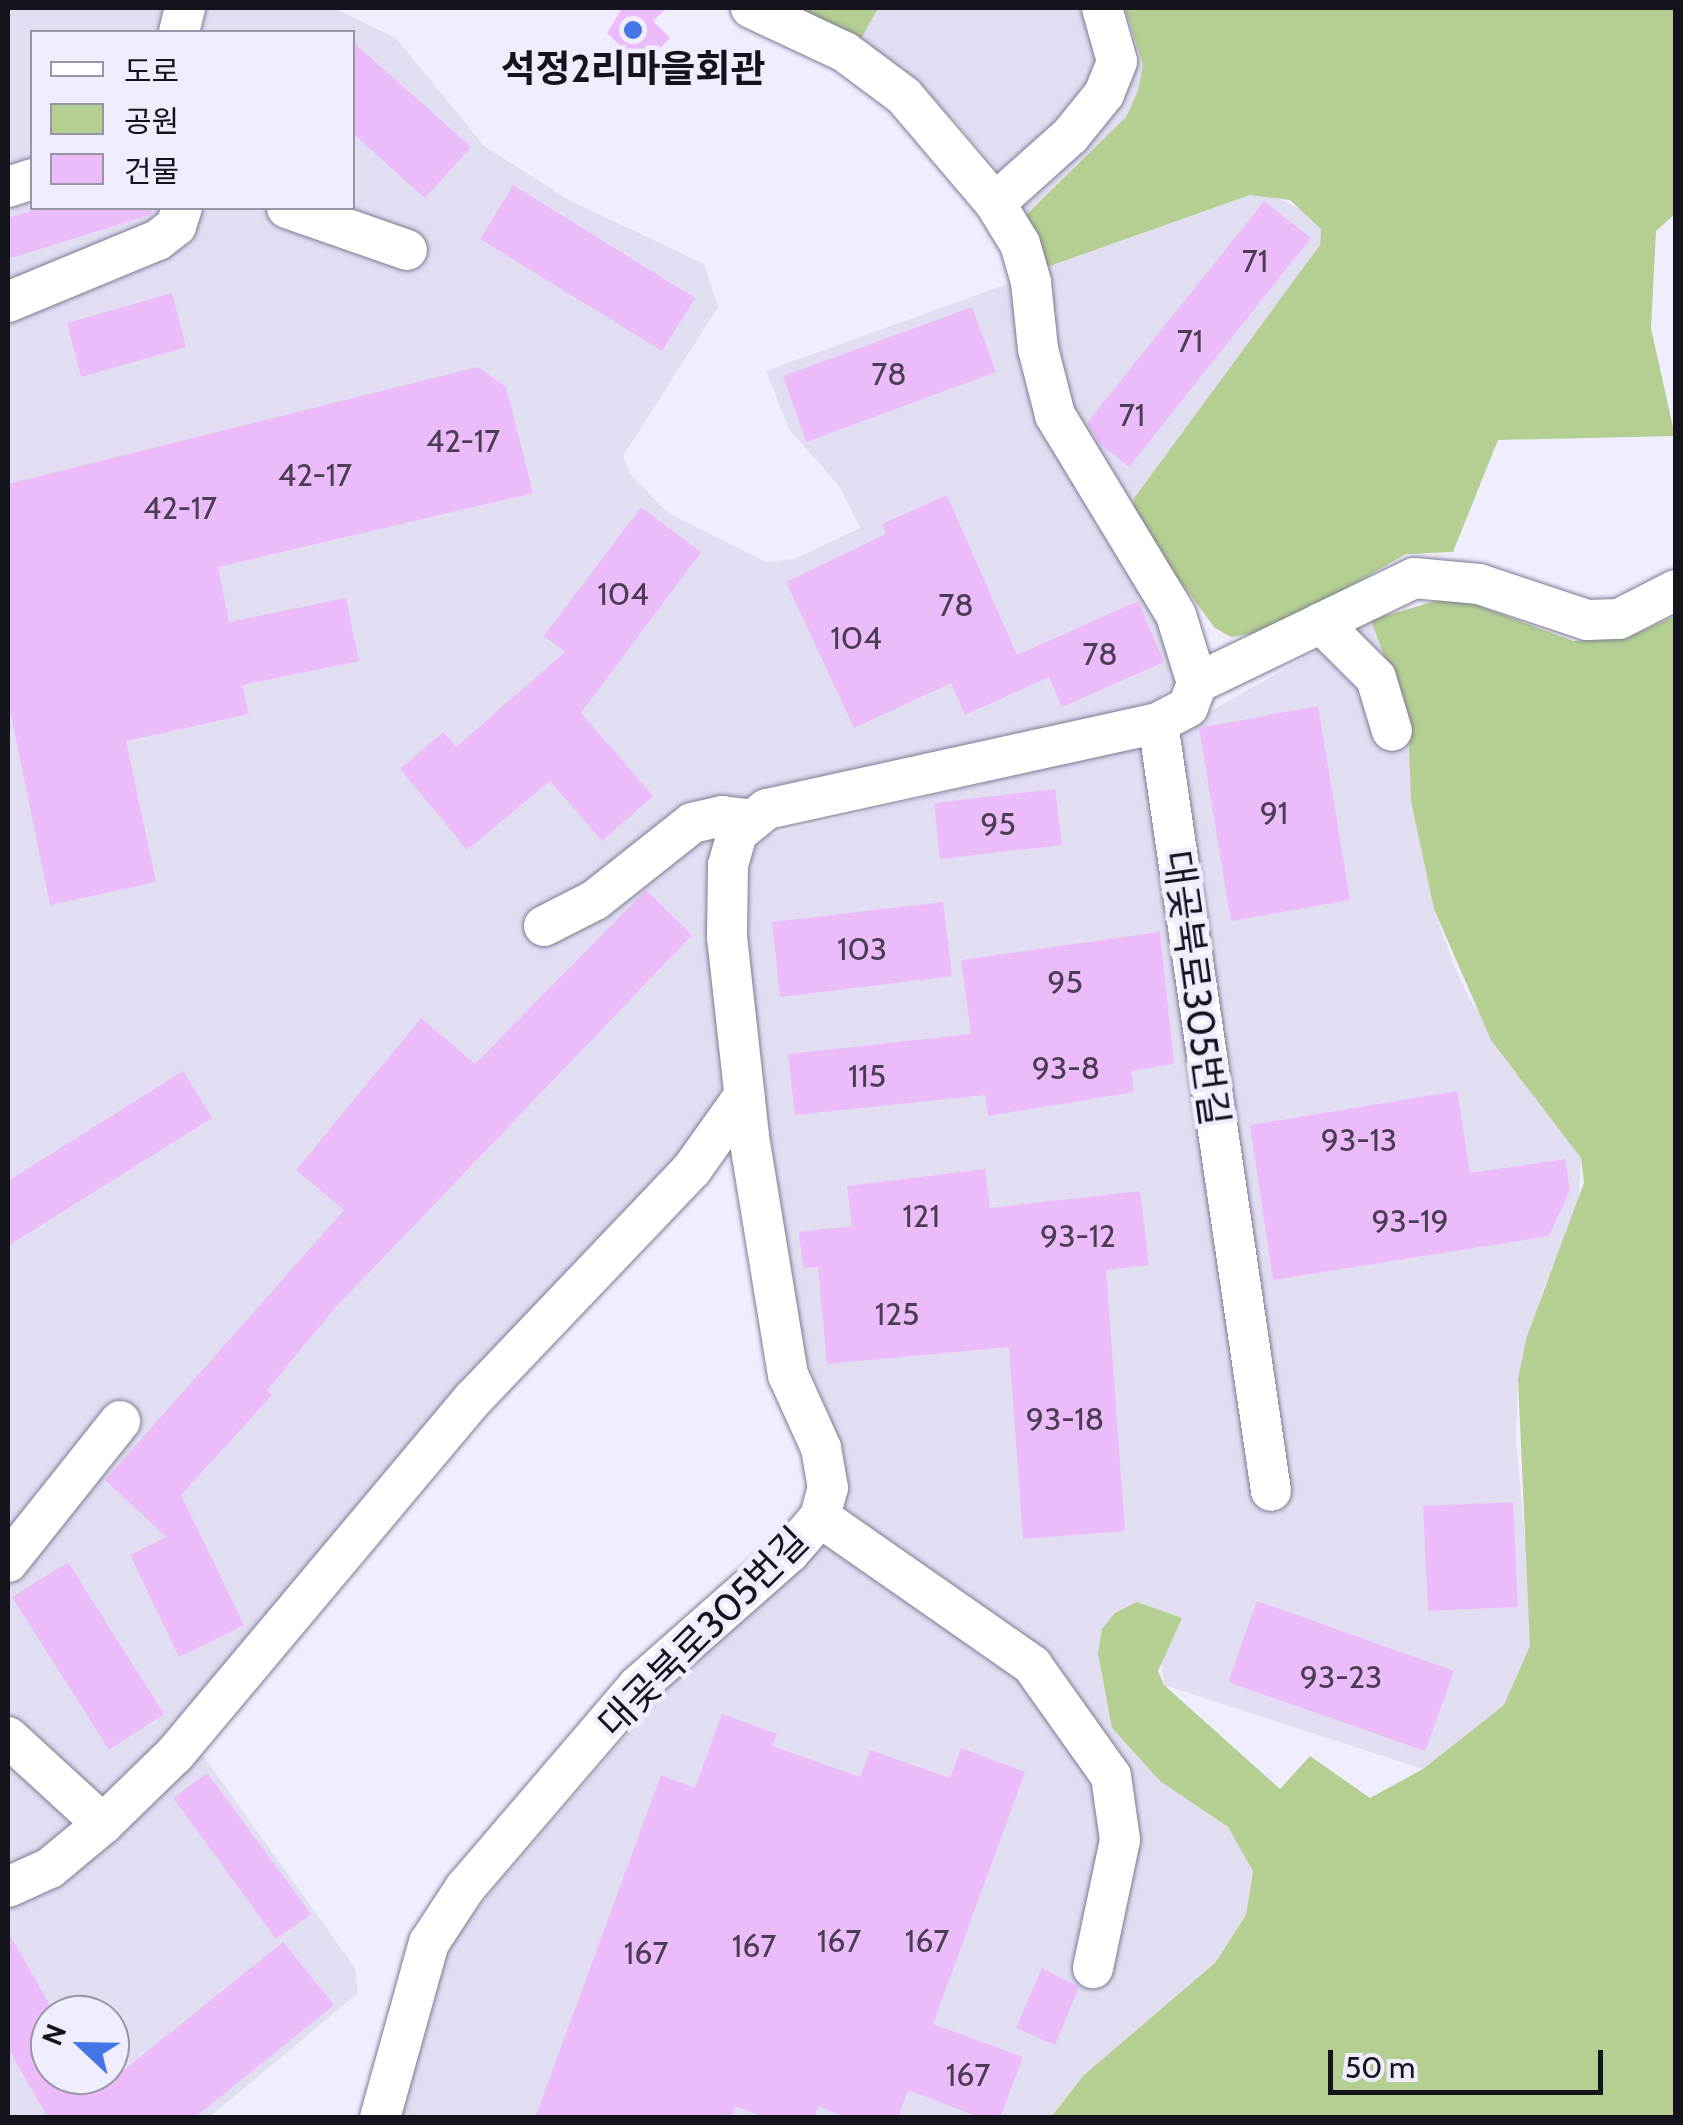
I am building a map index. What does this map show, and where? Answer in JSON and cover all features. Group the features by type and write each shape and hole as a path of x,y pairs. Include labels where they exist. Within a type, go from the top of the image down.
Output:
{"lane":[{"path":"544,926 595,900 692,824 722,816 753,820 767,808 1158,723 1188,707 1197,682 1176,615 1055,415 1038,350 1031,282 1020,244 995,203 904,96 845,52 751,8"},
{"path":"995,203 1070,136 1104,94 1117,61 1102,8"},
{"path":"8,302 158,240 176,226 181,210"},
{"path":"293,210 407,250"},
{"path":"1197,682 1414,578 1479,584 1587,620 1619,619 1676,590"},
{"path":"1321,623 1376,678 1392,731"},
{"name":"대곶북로305번길","path":"1158,723 1271,1491"},
{"name":"대곶북로305번길","path":"380,2118 429,1943 465,1888 638,1686 789,1553 820,1517 828,1488 821,1448 788,1375 744,1096 727,937 728,865 737,832 753,820"},
{"path":"8,1887 50,1868 103,1824 175,1754 474,1398 692,1169 744,1096"},
{"path":"8,1562 120,1420"},
{"path":"820,1517 1032,1666 1110,1776 1120,1840 1092,1968"},
{"path":"8,1737 103,1824"}],"shaded area":[{"path":"8,8 334,8 396,38 484,146 569,200 704,264 718,307 623,456 630,474 668,513 766,562 795,559 860,528 839,486 789,429 766,371 1010,283 1021,291 1181,678 1152,705 741,805 725,1076 715,1109 689,1150 389,1471 169,1737 40,1855 8,1871"},
{"path":"878,8 1125,8 1143,65 1138,91 1126,117 1024,217 994,166 954,120 861,39"},
{"path":"1270,194 1307,213 1321,229 1320,245 1131,516 1061,397 1044,268 1250,195"},
{"path":"1371,620 1408,722 1411,803 1434,909 1455,968 1470,1000 1581,1158 1578,1212 1543,1289 1518,1379 1516,1441 1530,1591 1530,1646 1519,1681 1504,1705 1423,1769 1164,1685 1155,1605 1160,1781 1228,1827 1253,1870 1246,1915 1215,1963 1084,2075 1050,2117 398,2118 439,1970 458,1931 669,1685 807,1559 837,1436 799,1340 741,932 744,869 756,845 768,835 1084,759 1181,728"},
{"path":"202,1754 355,1968 358,1993 210,2117 8,2118 8,1903 94,1858"}],"green space":[{"path":"793,8 878,8 861,39"},
{"path":"1125,8 1675,8 1675,214 1656,231 1651,328 1675,436 1498,440 1453,552 1406,554 1272,630 1231,637 1215,628 1131,516 1135,497 1320,245 1321,229 1290,200 1250,195 1044,268 1024,217 1126,117 1138,91 1143,65"},
{"path":"1453,596 1573,641 1625,639 1675,616 1675,2117 1050,2118 1084,2075 1215,1963 1246,1915 1253,1871 1228,1827 1160,1781 1112,1728 1098,1653 1102,1629 1115,1613 1137,1602 1182,1618 1158,1671 1164,1685 1280,1789 1310,1756 1370,1798 1423,1769 1504,1705 1530,1646 1518,1379 1527,1336 1584,1183 1581,1158 1491,1040 1434,909 1411,802 1408,722 1371,620"}],"building":[{"name":"석정2리마을회관","path":"622,8 666,8 653,21 670,38 642,67 607,33"},
{"path":"355,44 471,147 425,198 355,136"},
{"path":"513,185 695,298 662,351 480,239"},
{"path":"1264,201 1311,238 1129,467 1099,443 1087,423"},
{"path":"34,210 151,210 152,214 8,259 8,218"},
{"path":"172,293 186,347 81,377 67,323"},
{"path":"972,307 996,372 806,442 783,376"},
{"path":"478,367 506,387 533,493 218,567 229,622 346,598 359,661 242,685 249,714 126,741 156,882 50,905 8,700 8,484"},
{"path":"947,495 1017,655 1138,601 1164,662 1062,707 1049,677 965,715 951,683 854,728 786,582 886,534 882,524"},
{"path":"641,507 701,552 581,713 653,796 602,841 550,781 467,850 400,769 443,732 456,747 565,652 544,636"},
{"path":"1318,706 1350,900 1231,921 1199,728"},
{"path":"1055,789 1062,845 940,859 934,803"},
{"path":"646,890 692,935 336,1307 267,1390 272,1395 181,1495 244,1625 179,1657 130,1555 166,1537 105,1480 344,1210 296,1170 421,1018 475,1064"},
{"path":"943,902 952,976 780,997 772,922"},
{"path":"1160,932 1174,1064 1131,1071 1134,1092 988,1116 985,1095 795,1115 788,1054 971,1034 961,960"},
{"path":"183,1071 212,1118 8,1246 8,1181"},
{"path":"1457,1091 1470,1173 1565,1159 1570,1190 1549,1236 1273,1280 1250,1125"},
{"path":"985,1169 990,1208 1140,1191 1149,1265 1106,1270 1125,1531 1023,1539 1009,1347 827,1364 818,1267 803,1268 799,1232 852,1226 847,1186"},
{"path":"1513,1502 1518,1607 1428,1611 1423,1506"},
{"path":"68,1562 164,1714 109,1750 12,1597"},
{"path":"1257,1601 1454,1671 1425,1751 1228,1682"},
{"path":"722,1714 777,1734 772,1746 860,1777 870,1750 950,1778 961,1748 1025,1772 933,2024 1023,2057 1000,2118 981,2118 908,2090 898,2118 848,2118 818,2106 814,2118 767,2118 735,2106 731,2118 535,2118 661,1775 695,1788"},
{"path":"207,1773 311,1914 276,1939 173,1798"},
{"path":"8,1932 44,1995 30,1995 30,2086 8,2048"},
{"path":"283,1942 334,2005 194,2118 48,2118 35,2095 130,2095 130,2065"},
{"path":"1042,1968 1079,1987 1055,2045 1016,2028"}],"place":[{"name":"석정2리마을회관","path":"633,30"}]}
